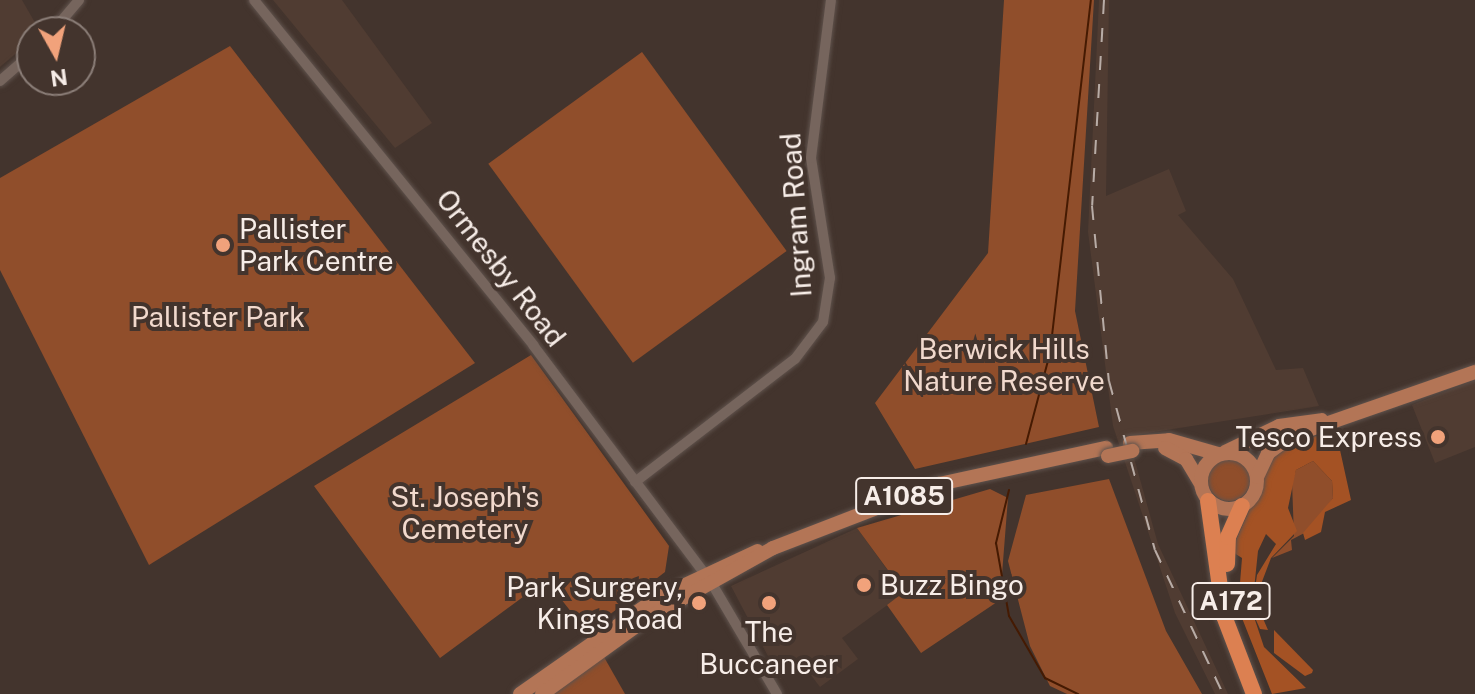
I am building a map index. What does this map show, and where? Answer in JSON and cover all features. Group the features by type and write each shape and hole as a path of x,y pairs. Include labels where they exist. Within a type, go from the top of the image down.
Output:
{"highway":[{"name":"A172","path":"1208,501 1224,616 1254,694"},
{"name":"A172","path":"1242,506 1228,537 1231,602 1264,694"}],"main road":[{"path":"1325,420 1279,426 1204,465 1200,483 1208,501 1242,506 1274,446 1325,420 1475,372"},
{"name":"A1085","path":"520,694 707,577 939,484 1169,440 1222,453"},
{"name":"A1085","path":"1131,447 1176,452 1200,483"},
{"path":"1222,453 1246,458 1257,477"},
{"name":"A1085","path":"542,694 707,577"}],"street":[{"path":"66,16 79,0"},
{"name":"Ormesby Road","path":"254,0 387,156 707,577 777,694"},
{"name":"Ingram Road","path":"635,482 795,359 823,322 830,278 813,195 812,122 831,0"},
{"path":"0,81 16,67"}],"shaded area":[{"path":"0,0 22,0 31,16 16,16 16,54 0,67"},
{"path":"273,0 342,0 432,123 395,148"},
{"path":"1099,0 1109,0 1106,196 1169,169 1186,211 1178,215 1233,279 1276,370 1303,368 1319,406 1128,436 1158,544 1228,694 1215,694 1175,613 1113,426 1088,232"},
{"path":"1475,380 1475,447 1435,463 1412,405"},
{"path":"1321,435 1340,450 1351,500 1325,512 1321,532 1305,540 1303,533 1333,498 1332,481 1313,461 1296,470 1288,508 1297,531 1271,558 1255,600 1268,630 1260,629 1252,611 1264,647 1306,688 1272,694 1238,608 1242,558 1231,551 1273,457 1288,442","holes":["1266,534 1276,544 1257,575 1252,609 1258,551"]},
{"path":"857,528 904,593 842,638 858,659 820,687 804,666 780,679 731,586"},
{"path":"1274,630 1313,670 1312,673 1305,676 1274,653"}],"green space":[{"name":"Berwick Hills Nature Reserve","path":"1004,0 1094,0 1075,311 1099,427 915,469 875,403 988,253"},
{"name":"Pallister Park","path":"230,46 475,363 149,565 0,270 0,178"},
{"path":"642,52 787,251 633,363 488,164"},
{"name":"St. Joseph's Cemetery","path":"531,355 669,546 665,572 587,632 546,580 440,658 314,486"},
{"path":"1229,459 1244,465 1250,480 1244,495 1229,501 1214,495 1208,480 1214,465"},
{"path":"1313,461 1332,481 1333,498 1312,529 1291,540 1292,550 1272,558 1294,536 1292,482 1296,470"},
{"path":"1109,479 1166,631 1202,694 1067,694 1050,686 1030,646 1008,561 1026,495"},
{"path":"990,489 1008,498 1000,600 921,653 887,605 904,592 857,528"},
{"path":"604,657 625,694 548,694"}],"waterway":[{"path":"1026,444 1050,353 1091,0"},
{"path":"1009,490 996,543 1009,616 1045,678 1078,694"}],"railway":[{"path":"1104,0 1092,206 1109,381 1155,550 1223,694"}],"place":[{"name":"Pallister Park Centre","path":"223,245"},
{"name":"Tesco Express","path":"1438,437"},
{"name":"Buzz Bingo","path":"864,585"},
{"name":"Park Surgery, Kings Road","path":"699,603"},
{"name":"The Buccaneer","path":"769,603"}]}
